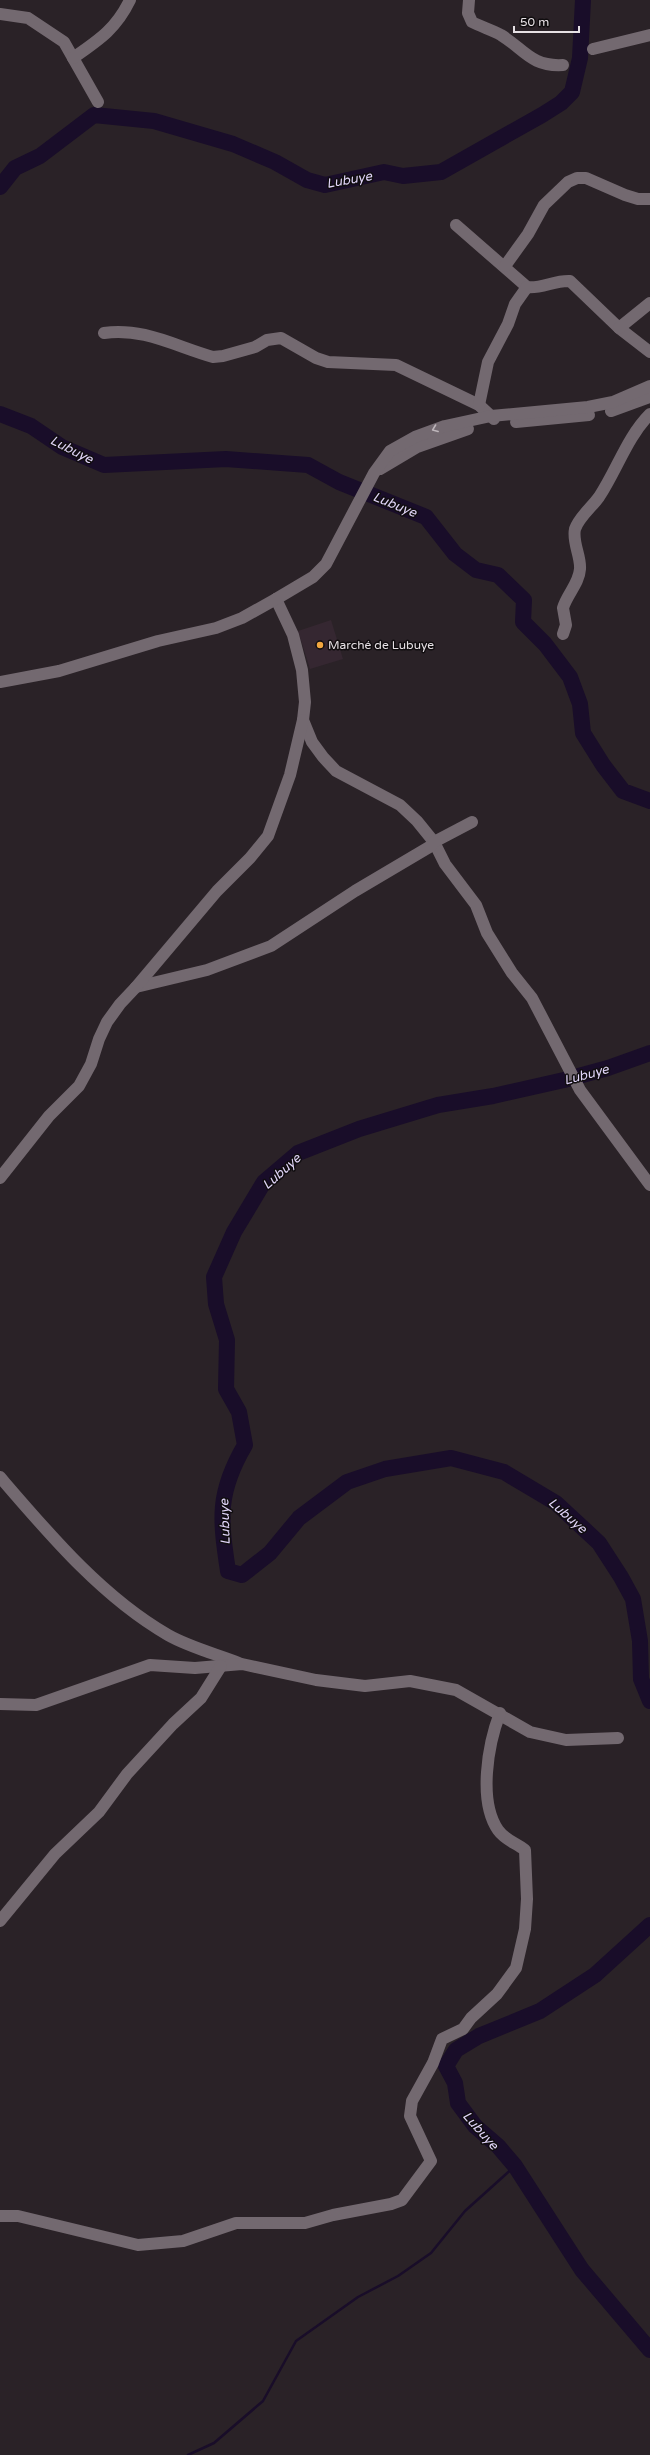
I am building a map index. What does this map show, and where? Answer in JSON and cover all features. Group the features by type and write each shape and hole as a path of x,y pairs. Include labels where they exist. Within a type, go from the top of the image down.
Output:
{"street":[{"path":"73,58 104,37 121,18 130,0"},
{"path":"469,0 468,13 472,22 501,36 532,60 551,66 563,65"},
{"path":"0,14 28,18 64,42 98,102"},
{"path":"593,49 650,35"},
{"path":"505,266 528,234 544,206 568,182 577,178 586,178 638,199 650,199"},
{"path":"456,225 505,266 527,287 534,288 561,280 570,281 619,328 650,352"},
{"path":"479,405 488,362 508,324 515,304 527,287"},
{"path":"619,328 650,303"},
{"path":"104,333 117,331 139,332 213,356 223,356 255,347 267,340 280,338 328,362 396,365 479,405 494,420 587,415 615,410 650,397"},
{"path":"0,682 59,671 158,641 216,628 242,618 276,600 313,577 326,564 372,476 417,447 454,432 494,420 588,407 613,402 650,386"},
{"path":"563,634 566,625 563,608 574,590 580,570 575,538 576,527 599,496 631,443 635,431 650,414"},
{"path":"0,1178 49,1116 79,1086 91,1064 107,1022 120,1004 136,987 198,912 250,858 268,836 290,775 303,720 305,702 302,670 294,635 276,600"},
{"path":"303,720 312,742 336,771 400,805 417,821 434,842 445,864 476,905 487,933 512,973 532,998 580,1090 650,1185"},
{"path":"136,987 207,970 271,946 355,891 431,846 434,842 472,822"},
{"path":"0,1477 76,1560 133,1612 170,1636 242,1664 316,1680 365,1686 410,1681 456,1690 500,1713 530,1732 566,1740 618,1738"},
{"path":"0,1704 36,1705 150,1665 195,1668 242,1664"},
{"path":"0,1921 54,1854 99,1812 127,1774 173,1724 201,1698 221,1666"},
{"path":"0,2216 18,2216 138,2245 183,2241 236,2223 305,2223 402,2200 431,2161 410,2116 412,2101 433,2063 436,2050 442,2039 463,2029 471,2018 497,1994 516,1968 521,1953 527,1899 525,1850 506,1839 497,1829 488,1796 487,1766 489,1745 500,1713"}],"shaded area":[{"name":"Marché de Lubuye","path":"331,620 343,659 310,669 298,631"}],"waterway":[{"name":"Lubuye","path":"0,187 15,168 40,156 94,115 154,121 233,144 275,162 307,180 325,185 384,172 403,176 441,172 542,115 561,103 572,92 580,58 583,0"},
{"name":"Lubuye","path":"0,414 31,426 62,447 104,465 226,459 308,465 339,482 426,517 455,554 476,570 498,575 524,600 523,622 545,644 570,677 580,704 583,733 603,765 623,791 650,801"},
{"name":"Lubuye","path":"650,1053 608,1068 564,1080 493,1096 438,1105 359,1129 298,1153 264,1182 234,1232 214,1277 216,1304 227,1340 226,1389 239,1412 245,1445 229,1477 223,1506 223,1536 228,1571 242,1575 270,1553 299,1518 347,1482 385,1469 451,1458 504,1472 556,1503 599,1543 621,1577 633,1599 640,1641 641,1679 650,1701"},
{"name":"Lubuye","path":"650,1925 595,1975 540,2011 479,2036 456,2050 446,2066 455,2083 458,2103 475,2126 498,2146 515,2166 582,2270 650,2350"},
{"path":"188,2455 214,2443 263,2401 296,2341 358,2297 398,2276 431,2253 465,2211 515,2166"}],"place":[{"name":"Marché de Lubuye","path":"320,645"}]}
